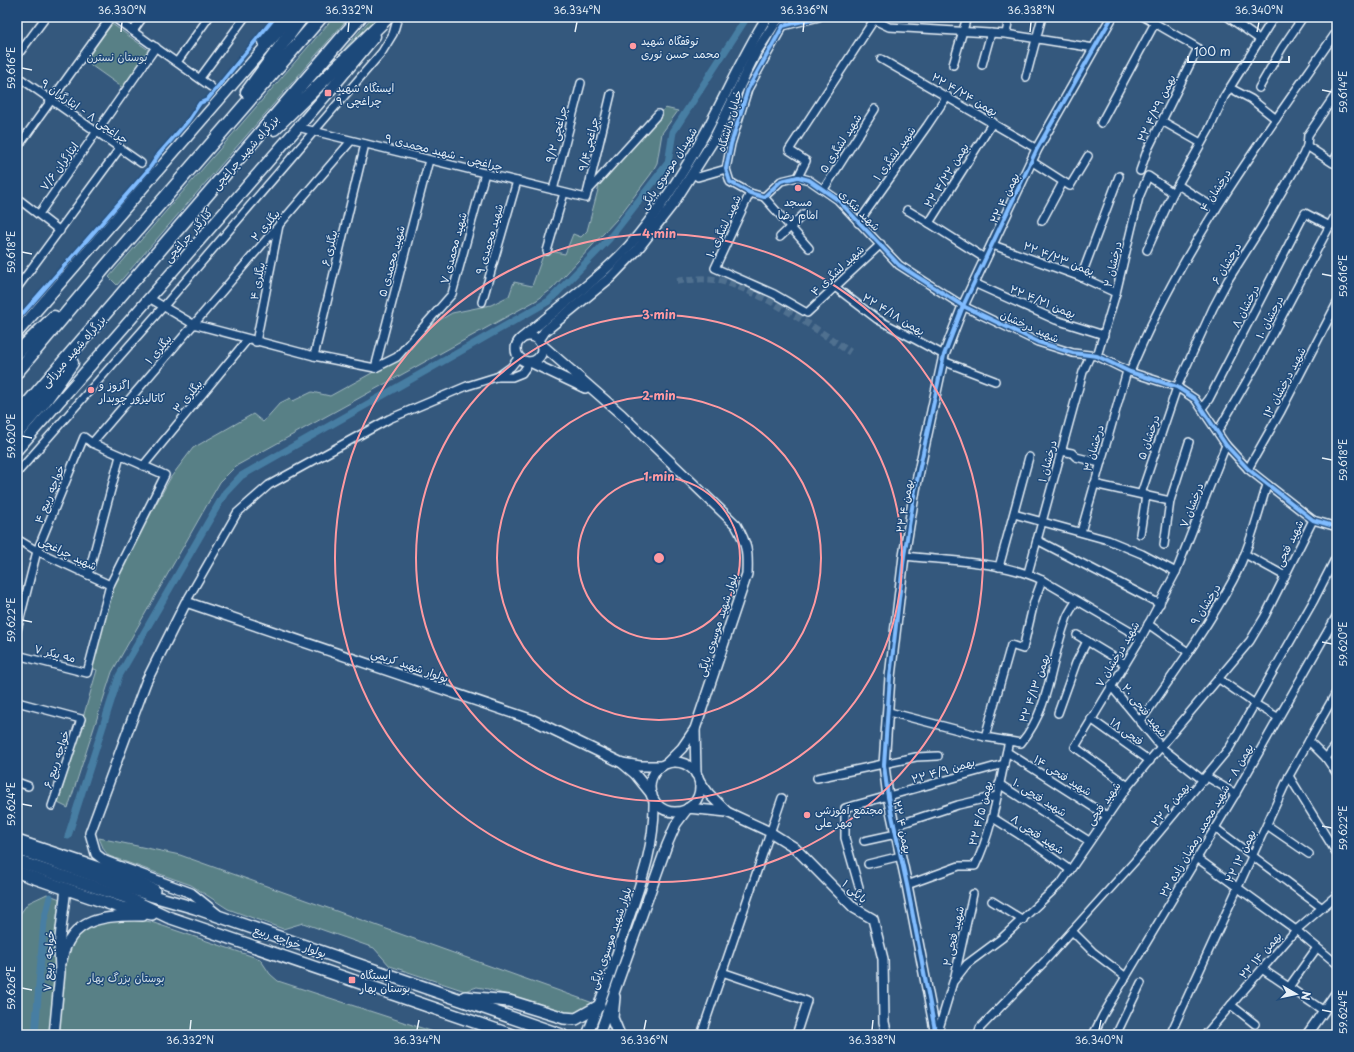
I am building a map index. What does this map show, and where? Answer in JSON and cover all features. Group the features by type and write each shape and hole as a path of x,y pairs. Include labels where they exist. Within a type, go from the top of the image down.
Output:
{"highway":[{"path":"189,169 302,17"},
{"path":"17,372 189,169 321,17"},
{"name":"بزرگراه شهید چراغچی","path":"129,287 360,17"},
{"path":"217,184 390,17"},
{"path":"17,353 106,266"},
{"path":"17,433 44,402 129,287"},
{"name":"بزرگراه شهید میرزائی","path":"17,416 129,287"}],"main road":[{"path":"260,51 271,28 281,17"},
{"path":"17,332 291,17"},
{"name":"کنارگذر چراغچی","path":"17,450 328,93 390,17"},
{"path":"17,841 128,878 195,908"},
{"name":"بولوار خواجه ربیع","path":"17,849 153,896 195,908 562,1035"},
{"name":"بولوار خواجه ربیع","path":"17,861 128,898 168,917 512,1035"},
{"path":"17,872 122,908 168,917"},
{"path":"448,996 509,1001 564,1018 576,1019 599,1006"},
{"path":"614,997 612,1018 618,1035"}],"street":[{"path":"17,56 46,17"},
{"path":"17,148 50,100 112,17 211,87"},
{"path":"133,31 143,17"},
{"path":"177,62 209,17"},
{"path":"200,78 245,17"},
{"path":"17,473 164,306 382,52 392,34 398,17"},
{"name":"شهیدان موسوی بایگی","path":"521,339 605,270 630,245 665,197 704,135 748,47 767,17"},
{"name":"شهیدان موسوی بایگی","path":"540,342 545,331 611,277 638,250 673,204 713,141 756,52 778,17"},
{"name":"خیابان دانشگاه","path":"764,197 750,193 730,182 726,169 730,144 748,89 783,26 819,17"},
{"path":"953,65 967,17"},
{"path":"1006,34 1010,17"},
{"path":"1026,77 1042,17"},
{"name":"۲۲ بهمن ۴","path":"937,1035 888,797 884,765 889,712 890,677 904,556 915,490 944,358 963,306 1037,149 1112,17"},
{"name":"۲۲ بهمن ۴/۲۹","path":"1140,171 1162,121 1198,48 1144,17"},
{"path":"1228,17 1259,39"},
{"path":"1147,250 1173,193 1230,88 1274,17"},
{"path":"1259,88 1282,48 1303,17"},
{"path":"809,248 764,197 781,181 798,177 806,161 789,150 871,18 889,27 1006,34 1094,48"},
{"path":"1101,123 1155,23"},
{"name":"درخشان ۴","path":"1128,371 1178,272 1216,209 1337,31"},
{"path":"982,65 991,33"},
{"name":"ایثارگران ۷/۶","path":"39,214 156,48"},
{"name":"۲۲ بهمن ۴/۲۴","path":"881,59 1037,149"},
{"name":"چراغچی ۸ - ایثارگران ۹","path":"17,76 141,163"},
{"name":"۹/۲ چراغچی","path":"553,190 581,83"},
{"path":"1230,88 1252,99 1276,119"},
{"name":"درخشان ۶","path":"1177,387 1228,280 1262,226 1303,154 1307,146 1308,135 1337,92"},
{"name":"۹/۴چراغچی","path":"587,195 611,94"},
{"name":"شهید لشگری ۱","path":"858,223 927,126 946,96"},
{"name":"شهید لشگری ۵","path":"824,189 875,109"},
{"path":"587,195 658,114"},
{"path":"1162,121 1201,143"},
{"name":"۲۲ بهمن ۴/۲۲","path":"986,259 929,223 992,122"},
{"name":"۹ چراغچی - شهید محمدی","path":"297,127 564,193 587,195"},
{"name":"بیگلری ۲","path":"193,324 351,140"},
{"name":"بیگلری ۶","path":"314,356 365,144"},
{"path":"1307,146 1333,163 1337,155"},
{"path":"17,288 120,148"},
{"path":"1031,162 1070,186 1088,156"},
{"name":"شهید محمدی ۵","path":"375,368 429,160"},
{"path":"692,173 698,177 726,169"},
{"name":"شهید محمدی ۷","path":"375,368 397,357 452,294 485,173"},
{"path":"1081,277 1120,176"},
{"name":"درخشان ۲","path":"1093,356 1104,335 1116,293 1139,197 1148,176 1173,193"},
{"name":"شهید شکری","path":"798,177 809,180 824,189 838,200 858,223 881,244 899,264 963,306"},
{"name":"شهید محمدی ۹","path":"482,302 517,181"},
{"path":"1042,221 1062,182"},
{"path":"1178,184 1216,209"},
{"path":"547,251 564,193"},
{"name":"شهید لشگری ۱۰","path":"750,193 715,268 774,294 807,313"},
{"path":"17,198 60,231"},
{"path":"907,210 929,223"},
{"name":"درحشان ۱۰","path":"1218,432 1256,365 1337,212"},
{"name":"درخشان ۸","path":"1202,408 1209,399 1306,213 1330,226"},
{"path":"780,237 804,214"},
{"name":"بیگلری ۴","path":"256,342 279,225"},
{"name":"شهید لشگری ۴","path":"807,313 881,244"},
{"name":"۲۲ بهمن ۴/۲۳","path":"993,245 1081,277 1116,293"},
{"name":"۲۲ بهمن ۴/۲۱","path":"974,283 1044,315 1104,335"},
{"name":"۲۲ بهمن ۴/۱۸","path":"835,287 877,318 944,358 995,381"},
{"path":"149,298 193,324 247,340 314,356 375,368"},
{"name":"شهید درخشان ۱۲","path":"1248,469 1284,405 1337,303"},
{"name":"شهید درخشان","path":"963,306 1038,342 1093,356 1128,371 1177,387 1195,399 1226,445 1248,469 1313,520"},
{"name":"بیگلری ۱","path":"92,443 193,324"},
{"path":"221,917 191,893 105,861 96,854 91,841 90,833 146,682 186,602 222,536 237,513 270,485 389,419 467,386 496,377 512,376 522,373 530,362 540,356 540,342 528,336 521,339 516,349 519,357 530,362"},
{"name":"بیگلری ۳","path":"143,466 247,340"},
{"name":"بلوار شهید موسوی بایگی","path":"540,342 598,395 622,414 736,525 746,544 748,556 747,574 695,730 682,748 665,765"},
{"name":"درخشان ۱","path":"1028,573 1083,372 1093,356"},
{"path":"496,377 511,367 519,357"},
{"name":"بلوار شهید موسوی بایگی","path":"530,362 598,395"},
{"name":"درخشان ۳","path":"1081,532 1128,371"},
{"name":"درخشان ۵","path":"1140,534 1143,495 1177,387"},
{"name":"خواجه ربیع ۴","path":"17,630 37,551 84,437 92,443"},
{"path":"1164,545 1170,501 1189,442"},
{"path":"92,443 165,475 110,585"},
{"name":"درخشان ۷","path":"1176,572 1226,445"},
{"path":"1061,450 1072,453 1076,457 1100,463"},
{"path":"88,575 120,456"},
{"path":"999,567 1029,457"},
{"path":"1094,484 1170,501"},
{"name":"درخشان ۹","path":"1140,722 1188,652 1233,579 1245,554 1267,485"},
{"path":"1014,514 1108,540 1142,554 1176,572"},
{"path":"1313,520 1337,527"},
{"name":"شهید فتحی","path":"937,1035 953,982 967,964 1023,920 1062,882 1128,786 1162,748 1250,641 1313,520"},
{"name":"شهید چراغچی","path":"17,539 37,551 110,585"},
{"path":"1037,540 1160,604"},
{"name":"شهید فتحی","path":"1245,554 1285,576"},
{"name":"۲۲ بهمن ۶","path":"978,1035 980,1028 1136,861 1230,747 1337,555"},
{"path":"904,556 999,567 1028,573 1141,638"},
{"name":"شهید درخشان ۷","path":"1128,786 1075,747 1141,638 1176,572"},
{"path":"985,737 1011,645 1023,649 1034,602 1042,580"},
{"name":"مه پیکر ۷","path":"17,655 87,673 110,585"},
{"name":"۲۲ بهمن ۴/۱۳","path":"889,712 985,737 1021,743 1032,730 1052,674 1066,619 1076,601"},
{"name":"بولوار شهيد كريمي","path":"186,602 533,720 622,763 635,774 653,797"},
{"name":"۲۲ بهمن ۸ - شهید محمد رمضان زاده","path":"1093,1035 1126,977 1236,794 1325,639 1337,614"},
{"path":"1148,624 1188,652"},
{"path":"1077,636 1125,664"},
{"path":"1058,713 1076,664 1087,641"},
{"path":"1219,678 1255,704 1279,718"},
{"name":"شهید فتحی ۲۰","path":"1111,686 1162,748 1205,779 1236,794"},
{"name":"۲۲ بهمن ۱۲","path":"1170,1035 1289,776 1337,691"},
{"name":"خواجه ربیع ۶","path":"17,702 81,719 52,806"},
{"name":"فتحی ۱۸","path":"1091,719 1150,761"},
{"name":"بلوار شهید موسوی بایگی","path":"695,730 697,776"},
{"name":"۲۲ بهمن ۴/۵","path":"907,885 959,866 975,866 985,846 1009,741"},
{"path":"1309,741 1326,758 1337,774"},
{"path":"1326,758 1337,744"},
{"name":"شهید فتحی ۱۴","path":"1007,752 1107,816"},
{"path":"817,778 916,757 938,756"},
{"name":"بولوار شهيد كريمي","path":"622,763 640,766 665,765"},
{"path":"683,763 697,776 709,794 727,812 688,808 672,811 662,808 653,797 652,778 665,765 683,763"},
{"name":"۲۲ بهمن ۴/۹","path":"859,887 845,838 845,808 1004,764"},
{"path":"688,808 698,795 697,776"},
{"path":"1289,776 1337,854"},
{"path":"17,782 28,786"},
{"name":"شهید فتحی ۱۰","path":"999,784 1089,841"},
{"path":"864,841 958,805 997,796"},
{"name":"بلوار شهید موسوی بایگی","path":"587,1035 599,1006 653,842 655,822 653,797"},
{"path":"701,1035 782,798"},
{"name":"بلوار شهید موسوی بایگی","path":"599,1035 614,997 666,845 676,824 688,808"},
{"name":"بایگی ۱","path":"727,812 770,832 794,847 854,908 873,919 883,958 884,1022 887,1035"},
{"name":"شهید فتحی ۸","path":"992,818 1031,842 1070,870"},
{"path":"1267,825 1309,854"},
{"path":"1215,828 1321,908"},
{"path":"868,864 900,856"},
{"path":"1197,858 1296,930 1316,949 1337,964"},
{"name":"خواجه ربیع ۷","path":"54,1035 60,972 59,946 66,888"},
{"name":"شهید فتحی ۲","path":"953,982 973,894"},
{"name":"۲۲ بهمن ۱۴","path":"1205,1035 1296,930 1337,895"},
{"path":"992,901 1023,920"},
{"path":"60,972 62,957 72,938 82,927 95,920 116,915 168,917"},
{"path":"1072,931 1093,952 1126,977"},
{"path":"1289,987 1316,949"},
{"path":"1262,969 1324,1011"},
{"path":"722,972 807,1001 796,1035"},
{"path":"1116,1035 1141,983"},
{"path":"1307,1035 1337,992"},
{"path":"1231,1005 1255,1024"}],"green space":[{"path":"334,17 349,17 117,285 109,277"},
{"path":"372,17 380,17 336,59"},
{"name":"بوستان نسترن","path":"112,24 150,51 123,88 85,61"},
{"path":"665,108 678,111 662,133 657,163 651,174 617,219 552,289 537,300 236,466 220,482 112,672 68,808 58,803 97,670 91,668 111,586 171,477 193,448 253,414 263,422 280,403 290,398 293,401 312,392 330,396 401,357 433,324 452,313 491,305 509,296 514,282 532,286 545,250 565,254 573,234 581,237 587,231 599,186"},
{"path":"99,838 180,855 593,1003 577,1013 566,1014 488,989 477,987 465,991 390,966 374,948 303,923 283,929 228,909 191,885 109,856 104,850"},
{"path":"47,894 60,899 65,904 50,1035 17,1035 17,968 20,914 28,903"},
{"name":"بوستان بزرگ بهار","path":"129,918 151,922 260,959 270,974 278,981 443,1035 59,1035 64,975 72,944 80,933 89,925"},
{"path":"476,1031 488,1035 446,1035"}],"waterway":[{"path":"68,836 119,676 225,493 241,476 549,301 609,239 668,163 673,132 747,17"},
{"path":"35,1035 44,921 50,897"}],"tunnel":[{"path":"677,281 713,279 742,288 790,312 850,352"}],"cycle path":[{"path":"17,320 149,169 159,154 188,121 200,103 207,100 275,17"},
{"path":"819,17 783,26 748,89 731,144 726,169 730,182 750,193 764,197 781,181 798,177 809,180 838,200 899,265 963,306 1038,342 1073,353 1097,356 1130,372 1177,387 1195,399 1226,445 1248,469 1313,520 1337,527"},
{"path":"936,1035 907,885 888,797 884,765 890,677 904,556 915,490 944,355 963,306 1037,149 1112,17"}],"place":[{"name":"توقفگاه شهید محمد حسن نوری","path":"633,46"},
{"name":"ایستگاه شهید چراغچی ۹","path":"328,93"},
{"name":"مسجد امام رضا","path":"798,188"},
{"name":"اگزوز و کاتالیزور چوبدار","path":"91,390"},
{"name":"مجتمع آموزشی مهر علی","path":"807,815"},
{"name":"ایستگاه بوستان بهار","path":"352,980"}]}
